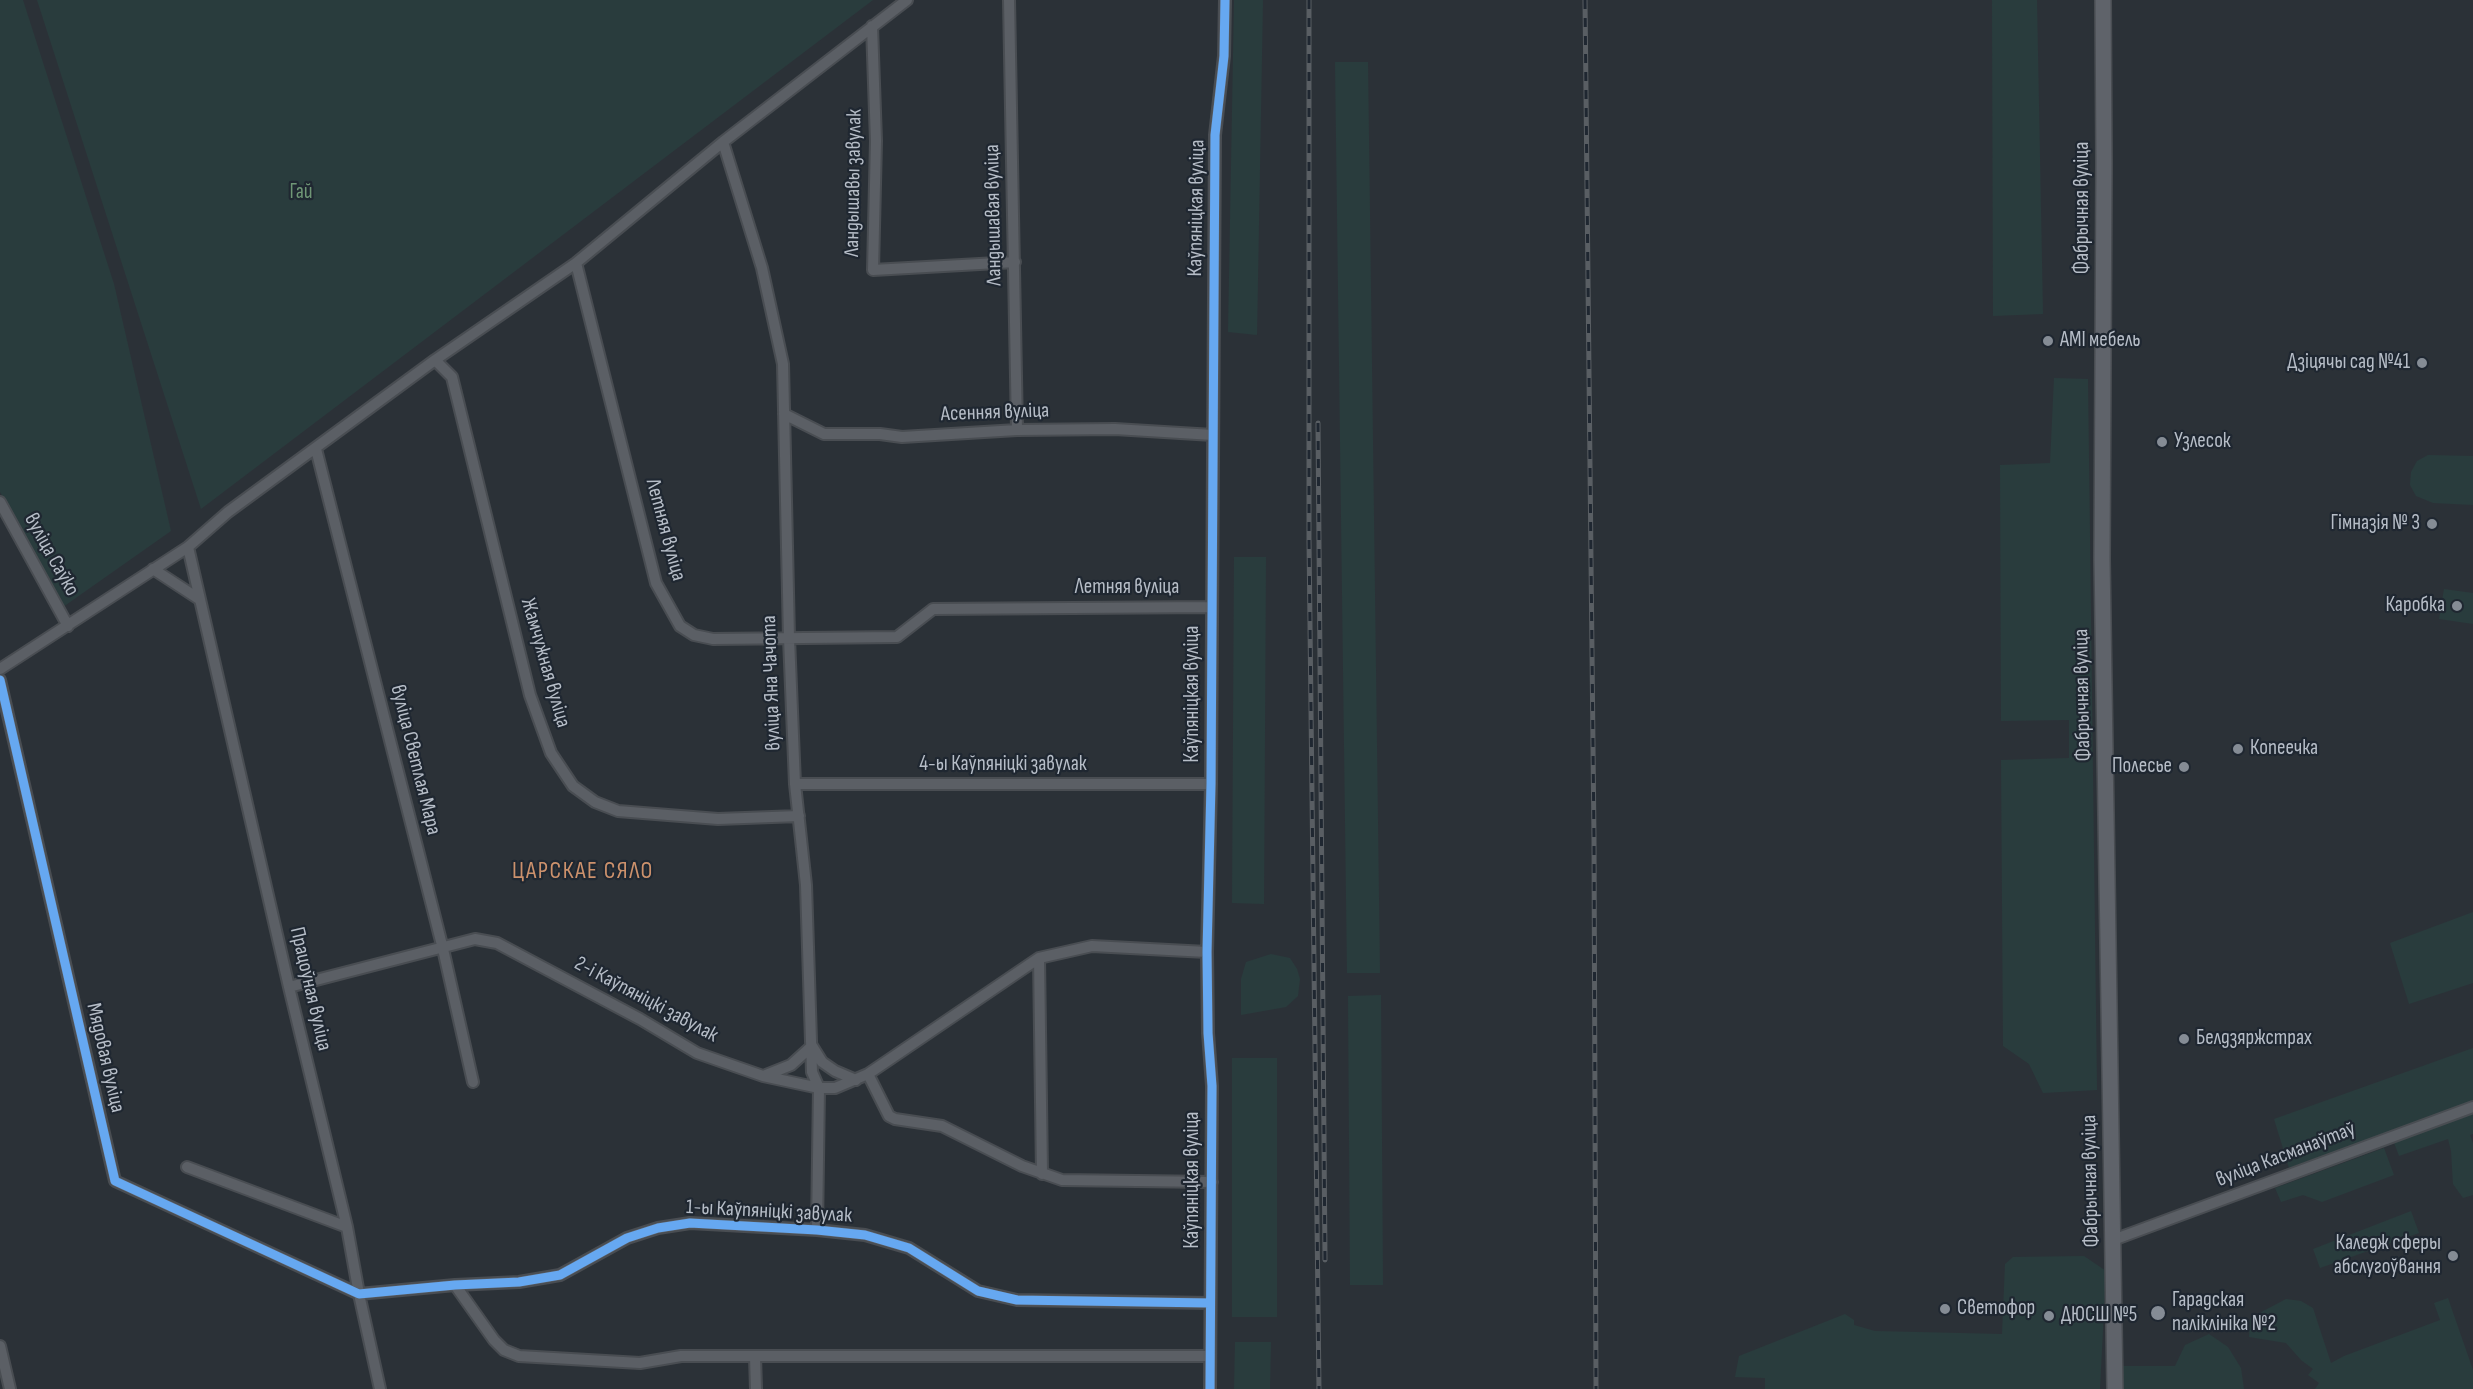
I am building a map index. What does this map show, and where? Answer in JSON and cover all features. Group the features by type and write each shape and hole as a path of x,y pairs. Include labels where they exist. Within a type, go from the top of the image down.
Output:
{"main road":[{"name":"Фабрычная вуліца","path":"2103,0 2102,559 2115,1389"}],"street":[{"path":"0,669 188,547 228,512 435,360 576,263 723,142 907,0"},
{"name":"Ландышавая вуліца","path":"1009,0 1017,430"},
{"name":"Каўпяніцкая вуліца","path":"1209,1389 1212,1086 1208,1033 1207,952 1211,784 1215,135 1224,56 1225,0"},
{"name":"Ландышавы завулак","path":"872,26 876,141 873,270 1015,262"},
{"name":"вуліца Яна Чачота","path":"723,142 762,268 783,364 789,638 795,784 806,885 812,1072 819,1088 817,1230"},
{"name":"Летняя вуліца","path":"576,263 657,583 665,603 680,626 694,635 713,639 897,637 933,609 1211,607"},
{"name":"Жамчужная вуліца","path":"435,360 452,377 530,695 551,753 573,786 595,802 618,811 718,819 799,816"},
{"name":"Асенняя вуліца","path":"784,414 825,434 880,434 903,437 1017,430 1115,429 1213,435"},
{"name":"вуліца Светлая Мара","path":"316,449 443,949 473,1082"},
{"name":"вуліца Саўко","path":"0,502 68,626"},
{"name":"Працоўная вуліца","path":"188,547 289,987 347,1227 380,1389"},
{"path":"153,569 199,599"},
{"name":"Мядовая вуліца","path":"0,680 114,1181 359,1294"},
{"name":"4-ы Каўпяніцкі завулак","path":"795,784 1211,784"},
{"name":"2-і Каўпяніцкі завулак","path":"289,987 475,939 497,943 640,1019 697,1053 763,1076 819,1088 835,1088 868,1074 1039,958 1092,946 1207,952"},
{"path":"1039,958 1042,1174"},
{"path":"763,1076 791,1065 812,1046 822,1062 835,1071 856,1080"},
{"path":"868,1074 889,1116 903,1121 942,1126 1042,1174 1062,1180 1212,1182"},
{"name":"вуліца Касманаўтаў","path":"2113,1240 2473,1107"},
{"path":"187,1167 347,1227"},
{"name":"1-ы Каўпяніцкі завулак","path":"359,1294 519,1282 560,1275 627,1238 658,1228 690,1223 865,1235 909,1248 978,1291 1017,1300 1210,1303"},
{"path":"455,1285 494,1340 504,1350 519,1356 640,1363 681,1356 1210,1356"},
{"path":"0,1346 10,1389"},
{"path":"755,1356 756,1389"}],"green space":[{"path":"0,0 23,0 114,284 171,531 63,607 0,492"},
{"name":"Гай","path":"37,0 873,0 201,509"},
{"path":"1234,0 1263,0 1257,335 1228,332"},
{"path":"1992,0 2037,0 2043,314 1993,316"},
{"path":"1335,62 1368,62 1380,973 1347,973"},
{"path":"2054,378 2088,379 2097,1090 2043,1093 2029,1064 2003,1046 2001,760 2069,758 2069,720 2001,721 2000,465 2050,463"},
{"path":"2428,455 2473,456 2473,505 2433,503 2416,496 2410,485 2411,472 2417,461"},
{"path":"1234,557 1266,557 1264,904 1232,903"},
{"name":"Каробка","path":"2444,589 2473,593 2473,624 2439,619"},
{"path":"2473,912 2473,983 2409,1004 2390,943"},
{"path":"1271,954 1290,958 1300,979 1298,996 1286,1007 1241,1015 1241,979 1246,962"},
{"path":"1381,995 1383,1285 1350,1285 1348,996"},
{"path":"2473,1048 2473,1101 2289,1168 2274,1119"},
{"path":"1232,1058 1277,1058 1277,1317 1232,1317"},
{"path":"2473,1114 2473,1134 2470,1135 2473,1143 2473,1195 2463,1198 2453,1184 2448,1139 2399,1156 2393,1140"},
{"path":"2384,1148 2394,1175 2322,1202 2303,1195 2281,1202 2275,1188"},
{"path":"2411,1211 2419,1233 2320,1268 2313,1249"},
{"path":"2084,1256 2106,1271 2100,1389 1765,1389 1765,1378 1735,1377 1739,1356 1845,1314 1854,1320 1854,1325 1875,1331 2002,1334 2005,1264 2013,1257"},
{"path":"2448,1298 2473,1370 2473,1389 2315,1389 2319,1383 2308,1375 2313,1369 2301,1360 2286,1343 2249,1337 2250,1318 2286,1299 2301,1301 2313,1308 2331,1363 2440,1320 2434,1303"},
{"path":"2209,1334 2228,1347 2241,1368 2244,1389 2120,1389 2120,1366 2175,1366 2185,1345"},
{"path":"1235,1342 1271,1342 1270,1389 1234,1389"}],"railway":[{"path":"1309,0 1309,539 1319,1389"},
{"path":"1585,0 1594,838 1596,1389"},
{"path":"1318,423 1325,1260"}],"cycle path":[{"path":"1210,1389 1212,1086 1208,1033 1207,952 1211,784 1215,135 1224,56 1225,0"},
{"path":"0,680 115,1181 359,1294 519,1282 560,1275 627,1238 658,1228 690,1223 865,1235 909,1248 978,1291 1017,1300 1210,1303"}],"place":[{"name":"AMI мебель","path":"2048,341"},
{"name":"Дзіцячы сад №41","path":"2422,363"},
{"name":"Узлесок","path":"2162,442"},
{"name":"Гімназія № 3","path":"2432,524"},
{"name":"Каробка","path":"2457,606"},
{"name":"Копеечка","path":"2238,749"},
{"name":"Полесье","path":"2184,767"},
{"name":"Белдзяржстрах","path":"2184,1039"},
{"name":"Каледж сферы абслугоўвання","path":"2453,1256"},
{"name":"Светофор","path":"1945,1309"},
{"name":"Гарадская паліклініка №2","path":"2158,1313"},
{"name":"ДЮСШ №5","path":"2049,1316"}],"district":[{"name":"ЦАРСКАЕ СЯЛО","path":"583,872"}]}
